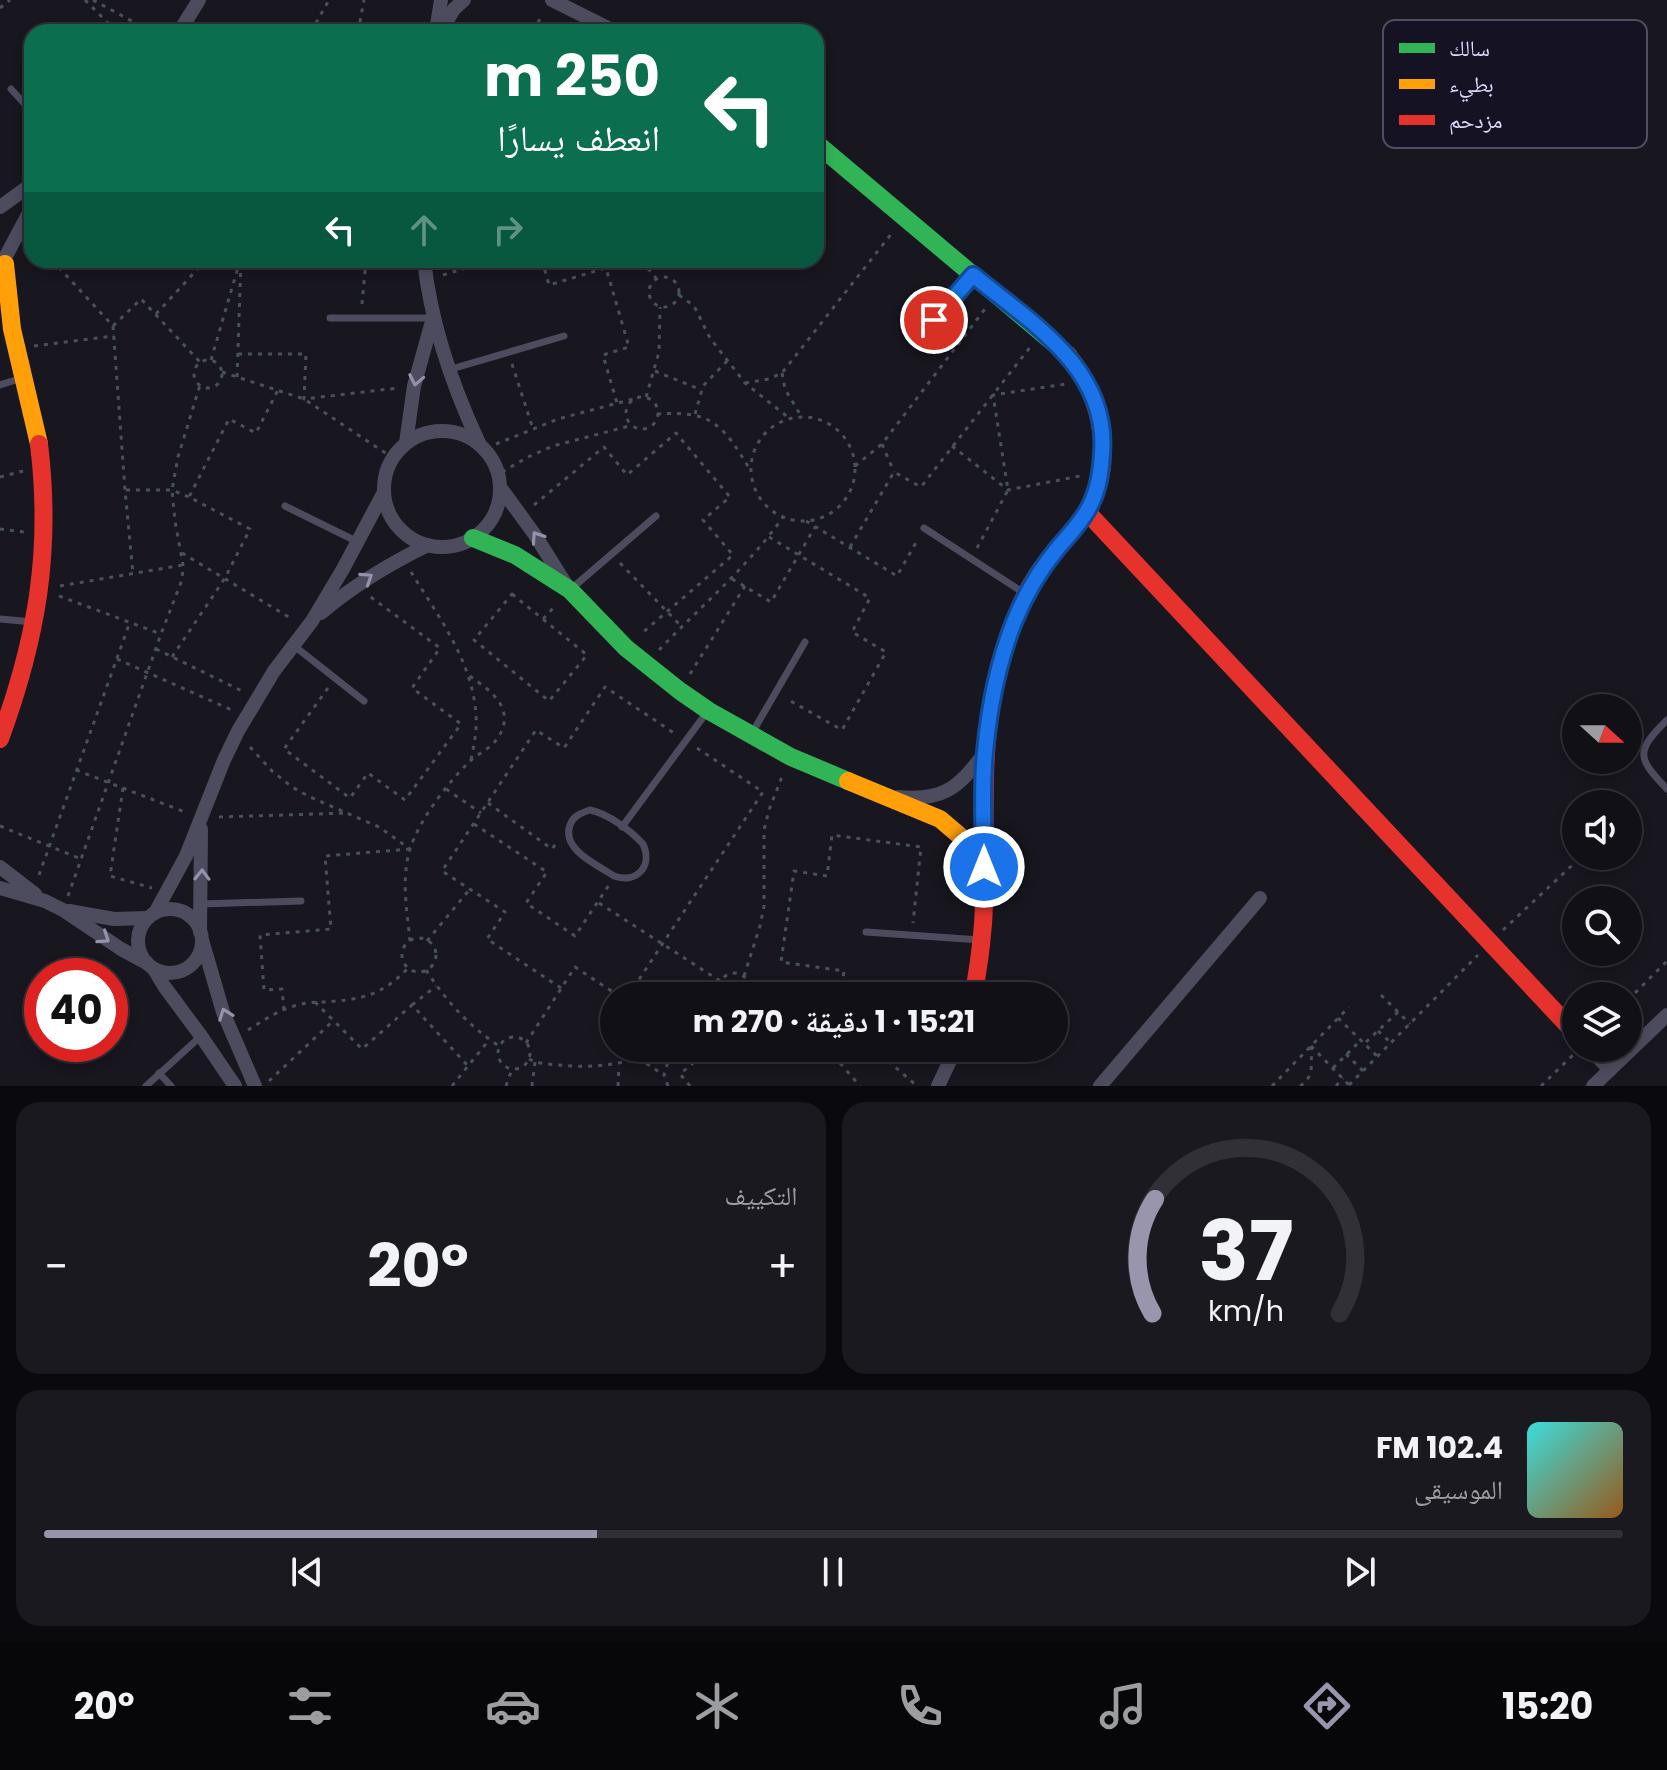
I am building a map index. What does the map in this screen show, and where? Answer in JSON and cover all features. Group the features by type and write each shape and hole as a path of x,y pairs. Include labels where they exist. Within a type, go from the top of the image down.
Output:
{"street":[{"path":"184,24 199,0"},
{"path":"439,24 441,0"},
{"path":"444,24 464,0"},
{"path":"548,5 596,24"},
{"path":"824,149 1064,350 1092,394 1100,420 1103,446 1096,493 1087,512 1038,573 1026,594 1000,663 991,702 985,754 982,940 975,982"},
{"path":"0,207 24,190"},
{"path":"4,265 24,224"},
{"path":"0,241 15,349 34,421 41,465 44,534 36,623 22,680 0,739"},
{"path":"425,268 433,318 462,407 495,465 499,480 570,590 645,665 709,711 791,757 940,819 960,836 984,867"},
{"path":"406,443 414,386 433,318"},
{"path":"0,323 15,349"},
{"path":"235,1086 141,955 138,935 167,893 186,856 238,731 257,698 309,625 358,542 384,492 393,458 406,443 426,433 448,431 470,437 482,446"},
{"path":"384,492 398,526 417,541 451,546 473,538 482,530 496,510 499,480"},
{"path":"1087,512 1562,1019"},
{"path":"473,538 535,566 570,590"},
{"path":"309,625 355,586 428,545"},
{"path":"879,795 916,799 941,794 963,779 985,754"},
{"path":"0,867 45,901 121,949 164,973 174,973 191,965 197,957 201,935 201,818"},
{"path":"0,888 45,901"},
{"path":"1100,1086 1260,898"},
{"path":"63,910 114,919 152,916 164,910 182,912 196,924 218,997 255,1086"},
{"path":"1593,1086 1667,1015"},
{"path":"938,1086 949,1062"},
{"path":"1602,1062 1610,1070"}],"lane":[{"path":"11,89 24,103"},
{"path":"915,342 973,275"},
{"path":"330,318 433,318"},
{"path":"448,370 564,336"},
{"path":"0,385 24,377"},
{"path":"285,506 358,542"},
{"path":"570,590 656,516"},
{"path":"924,528 1026,594"},
{"path":"0,619 36,623"},
{"path":"751,735 805,642"},
{"path":"293,645 364,701"},
{"path":"622,827 709,711"},
{"path":"1667,720 1647,740 1644,757 1651,772 1667,789"},
{"path":"582,812 599,812 643,844 647,858 645,865 635,876 614,876 575,849 568,833 570,825 582,812"},
{"path":"201,904 301,901"},
{"path":"866,932 982,940"},
{"path":"146,1086 201,1036"},
{"path":"159,1073 171,1086"}],"path":[{"path":"0,8 10,0"},
{"path":"85,0 108,24"},
{"path":"93,0 137,24"},
{"path":"316,24 329,0"},
{"path":"360,24 364,0"},
{"path":"538,24 548,5"},
{"path":"745,383 769,379 782,373 904,217"},
{"path":"59,268 113,326 133,574"},
{"path":"156,314 199,268"},
{"path":"211,360 239,268"},
{"path":"237,377 241,268"},
{"path":"361,318 365,268"},
{"path":"426,280 466,268"},
{"path":"544,268 549,285 606,268 629,347 603,355 617,403"},
{"path":"648,268 656,278"},
{"path":"662,276 674,279 679,295 672,305 660,307 649,294 652,282 662,276"},
{"path":"855,466 882,444 996,294"},
{"path":"679,295 694,306 705,330 745,383 789,418"},
{"path":"113,326 141,299 200,362"},
{"path":"646,397 660,343 660,307"},
{"path":"882,444 894,472 921,487 1042,331"},
{"path":"15,349 114,336"},
{"path":"509,351 533,429"},
{"path":"238,354 306,354 304,399"},
{"path":"211,360 220,367 222,372 218,384 212,387 200,385 195,376 200,362 211,360"},
{"path":"695,415 705,382 727,361"},
{"path":"655,371 701,390"},
{"path":"222,372 304,399 393,458"},
{"path":"782,373 785,389 801,416"},
{"path":"993,395 1085,381"},
{"path":"63,910 182,580 182,553 172,490 178,457 200,385"},
{"path":"304,399 414,386"},
{"path":"189,497 229,419 256,433 278,390"},
{"path":"972,559 1008,490 993,395"},
{"path":"482,446 583,411 633,399 646,397 655,403 657,414 649,427 638,428 628,421 626,409 633,399"},
{"path":"657,414 687,413 711,421 730,437 751,472"},
{"path":"801,416 823,420 842,434 853,454 855,466 851,489 838,508 806,521 783,517 764,503 753,483 751,472 752,460 761,438 778,423 801,416"},
{"path":"499,480 528,457 553,446 633,425"},
{"path":"952,446 1008,490 1101,473"},
{"path":"0,477 41,465"},
{"path":"850,547 894,472"},
{"path":"125,490 172,490 250,529 225,578 172,657"},
{"path":"645,665 681,626 732,579 783,517"},
{"path":"806,521 897,576 924,528"},
{"path":"732,579 771,602 815,527"},
{"path":"0,529 44,534"},
{"path":"769,537 870,598 852,632 886,652 842,730 776,692"},
{"path":"182,553 309,625"},
{"path":"611,554 681,626"},
{"path":"402,557 452,639 468,675 476,717 471,760"},
{"path":"41,589 183,565"},
{"path":"335,678 284,749 350,798 368,773 405,800 461,724 412,688 440,648 355,586"},
{"path":"680,691 745,586"},
{"path":"41,589 161,634"},
{"path":"512,594 543,619 587,655 549,701 474,640 512,594"},
{"path":"32,892 130,622"},
{"path":"156,649 257,698"},
{"path":"117,659 246,717"},
{"path":"410,941 405,879 410,849 433,805 471,760 496,740 501,731 503,712 495,694 468,675"},
{"path":"561,988 487,939 505,912 442,871 536,730 564,748 605,687 763,792 637,982"},
{"path":"238,731 272,771 292,787 379,827 410,849"},
{"path":"744,976 764,906 764,830 791,757"},
{"path":"123,788 110,876 167,893"},
{"path":"446,789 481,813"},
{"path":"488,803 552,849 570,825"},
{"path":"474,824 547,872 526,903 575,936 614,876"},
{"path":"0,826 81,859"},
{"path":"843,982 844,971 781,962 794,871 827,876 832,835 921,847 911,935"},
{"path":"284,1010 282,989 264,990 260,935 331,929 325,856 410,849"},
{"path":"1311,1046 1350,1086 1490,943 1567,870"},
{"path":"427,941 470,889"},
{"path":"598,902 720,981 733,973 744,976 748,982"},
{"path":"410,941 427,941 432,945 434,963 419,972 408,968 402,951 410,941"},
{"path":"1642,986 1667,961"},
{"path":"526,1043 575,967 600,983"},
{"path":"234,1038 267,1018 297,1005 371,994 388,987 408,968"},
{"path":"426,970 455,1010 499,1046"},
{"path":"315,1002 362,1049 436,986"},
{"path":"1381,995 1410,1024"},
{"path":"412,1005 468,1066"},
{"path":"1273,1086 1349,1007"},
{"path":"1333,1068 1398,1012"},
{"path":"1338,1018 1378,1057"},
{"path":"264,1086 334,1020"},
{"path":"1378,1031 1391,1043"},
{"path":"518,1037 526,1043 529,1059 522,1067 506,1067 499,1058 502,1042 518,1037"},
{"path":"452,1086 489,1040"},
{"path":"1300,1086 1308,1081 1311,1072 1311,1046"},
{"path":"1346,1054 1363,1071"},
{"path":"529,1059 592,1067 625,1062"},
{"path":"532,1086 535,1062"},
{"path":"644,1062 664,1075"},
{"path":"668,1062 664,1075 668,1086"},
{"path":"690,1086 680,1074 694,1062"},
{"path":"839,1062 860,1086"},
{"path":"889,1062 917,1086"},
{"path":"1541,1086 1566,1062"},
{"path":"618,1086 619,1064"},
{"path":"506,1086 512,1069"},
{"path":"1336,1086 1343,1078"}],"traffic: fast":[{"path":"824,150 1068,355"},
{"path":"473,538 515,555 570,590 626,648 709,711 791,757 848,781"}],"traffic: slow":[{"path":"5,264 12,329 39,444"},
{"path":"848,781 940,819 960,836 984,867"}],"traffic: jam":[{"path":"975,982 983,924 988,728 999,668 1014,619 1029,589 1086,514 1101,474 1103,453 1097,411 1090,391 1068,355"},
{"path":"0,739 24,665 38,594 44,521 39,444"},
{"path":"1087,512 1562,1019"}],"route":[{"path":"934,320 973,275 1064,350 1080,371 1092,394 1100,420 1103,446 1101,473 1087,512 1038,573 1013,624 1000,663 991,702 985,754 984,867"}]}
